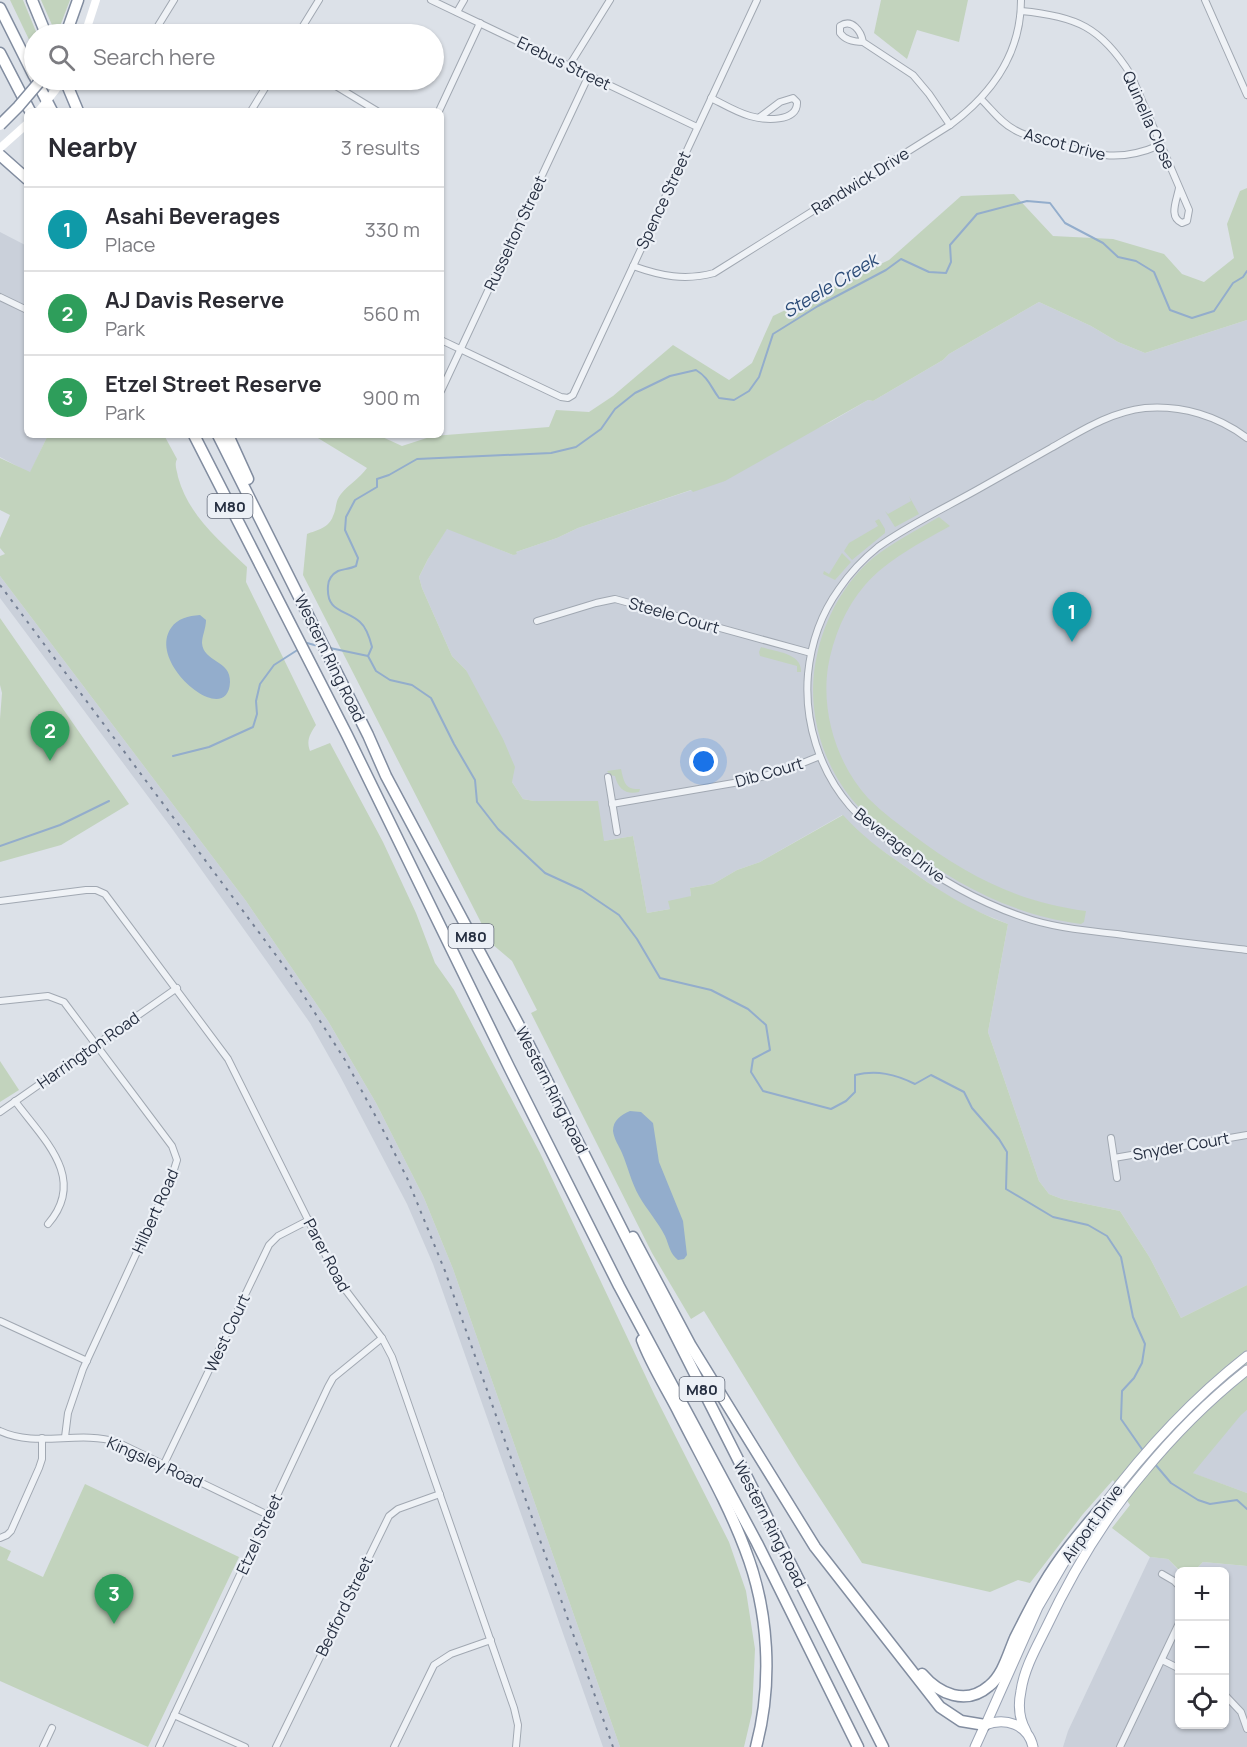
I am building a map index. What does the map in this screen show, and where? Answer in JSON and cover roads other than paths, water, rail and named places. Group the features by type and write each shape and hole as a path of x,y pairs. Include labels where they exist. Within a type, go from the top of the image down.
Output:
{"highway":[{"path":"32,0 42,24"},
{"path":"70,24 78,0"},
{"path":"0,8 24,56"},
{"path":"0,53 28,108"},
{"path":"0,124 32,90"},
{"path":"41,90 50,108"},
{"path":"69,90 77,108"},
{"path":"0,155 24,176"},
{"path":"188,438 266,577"},
{"name":"Western Ring Road","path":"196,438 347,735 619,1286 757,1542 858,1747"},
{"name":"Western Ring Road","path":"220,438 419,841 522,1031 883,1747"},
{"path":"229,438 289,576"},
{"path":"522,1031 691,1346 815,1547 940,1707 961,1721 985,1725"},
{"path":"619,1286 644,1346 713,1480 753,1572 766,1658 765,1704 756,1747"},
{"path":"867,1614 936,1688 946,1694 961,1697 983,1691 994,1682 1001,1670 1043,1584 1074,1539 1107,1501"}],"main road":[{"path":"88,24 96,0"},
{"path":"41,108 56,90"},
{"path":"0,148 24,127"},
{"name":"Airport Drive","path":"975,1747 1042,1600 1076,1543 1116,1489 1170,1426 1247,1356"},
{"name":"Airport Drive","path":"1033,1747 1021,1718 1020,1701 1026,1671 1067,1585 1101,1528 1124,1497 1176,1435 1247,1370"},
{"path":"985,1725 997,1722 1013,1723 1026,1731"}],"street":[{"path":"159,24 174,0"},
{"path":"304,24 319,0"},
{"name":"Erebus Street","path":"431,0 697,127"},
{"path":"457,12 464,0"},
{"path":"569,66 610,0"},
{"name":"Spence Street","path":"460,349 561,397 568,398 573,395 757,0"},
{"name":"Randwick Drive","path":"633,266 658,275 676,278 714,273 950,125 981,99 998,78 1009,57 1018,30 1021,0"},
{"path":"1205,0 1247,95"},
{"name":"Quinella Close","path":"1021,11 1047,14 1074,21 1106,42 1118,55 1131,75 1189,210 1187,221 1182,223 1174,216 1179,188"},
{"path":"440,108 480,23"},
{"path":"864,42 913,75 950,125"},
{"name":"Russelton Street","path":"444,384 589,75"},
{"path":"253,108 264,90"},
{"path":"342,90 372,108"},
{"path":"711,98 743,113 760,117 778,118 795,112 797,102 793,98 787,98 760,117"},
{"name":"Ascot Drive","path":"981,99 1002,122 1015,131 1097,155 1121,157 1160,145"},
{"path":"0,297 24,309"},
{"path":"444,341 460,349"},
{"name":"Beverage Drive","path":"1247,438 1218,420 1174,408 1144,408 1096,422 894,537 861,562 837,591 822,620 811,653 807,687 814,740 839,792 864,820 941,879 992,906 1036,921 1059,926 1247,950"},
{"name":"Steele Court","path":"537,621 615,599 811,653"},
{"name":"Dib Court","path":"612,804 751,780 820,756"},
{"path":"608,777 617,832"},
{"name":"Parer Road","path":"0,901 86,890 102,892 116,906 228,1059 341,1286 382,1338 392,1357 517,1718 516,1747"},
{"name":"Harrington Road","path":"0,1112 177,988"},
{"name":"Hilbert Road","path":"0,1001 44,996 57,997 67,1005 172,1146 177,1164 87,1361 68,1413 65,1437"},
{"path":"15,1101 55,1155 65,1180 63,1203 48,1224"},
{"name":"Snyder Court","path":"1114,1158 1247,1135"},
{"name":"Snyder Court","path":"1111,1138 1117,1178"},
{"name":"West Court","path":"164,1464 268,1245 278,1236 309,1220"},
{"path":"0,1321 87,1361"},
{"name":"Etzel Street","path":"159,1747 333,1378 382,1338"},
{"name":"Kingsley Road","path":"0,1431 21,1438 90,1437 110,1440 268,1515"},
{"path":"0,1538 11,1531 39,1468 42,1459 42,1438"},
{"name":"Bedford Street","path":"276,1747 389,1516 398,1509 440,1494"},
{"path":"1162,1574 1175,1582"},
{"path":"1120,1747 1175,1631"},
{"path":"394,1747 434,1665 451,1654 491,1640"},
{"path":"1162,1660 1175,1667"},
{"path":"1229,1699 1241,1712 1247,1729"},
{"path":"174,1715 245,1747"},
{"path":"43,1747 52,1728"}],"water":[{"path":"200,615 206,620 202,640 204,649 226,669 229,675 230,682 226,695 216,699 204,696 178,674 169,658 166,643 171,628 177,622 187,617"},
{"path":"630,1111 641,1112 653,1123 659,1162 683,1221 687,1255 684,1259 678,1260 673,1255 665,1236 639,1196 614,1137 613,1127 616,1121"}],"waterway":[{"name":"Steele Creek","path":"330,648 368,656 372,647 362,624 338,609 330,601 328,586 332,575 336,572 356,566 358,558 345,530 346,517 355,500 377,487 377,479 417,459 551,453 576,447 601,429 615,409 635,393 670,376 696,370 707,379 719,398 734,400 749,391 759,377 773,334 818,306 886,270 901,259 929,272 946,273 951,262 950,245 977,214 1027,201 1050,203 1065,223 1103,243 1118,257 1136,261 1154,272 1170,310 1192,318 1214,311 1233,283 1243,277 1247,271"},
{"name":"Steele Creek","path":"304,645 307,643 318,646"},
{"name":"Steele Creek","path":"173,756 209,747 253,727 257,714 256,701 260,684 274,665 299,649"},
{"name":"Steele Creek","path":"368,656 376,671 390,680 412,685 431,698 475,780 477,802 498,829 545,873 582,890 619,915 637,939 660,978 711,990 748,1009 766,1025 770,1050 753,1059 751,1072 763,1091 831,1109 846,1101 855,1092 855,1075 886,1074 915,1084 931,1075 964,1092 972,1108 999,1139 1007,1152 1006,1189 1053,1217 1088,1225 1107,1236 1121,1257 1133,1317 1145,1344 1142,1363 1134,1378 1122,1391 1121,1419 1144,1452"},
{"name":"Steele Creek","path":"0,846 60,825 109,801"},
{"name":"Steele Creek","path":"1154,1463 1171,1483 1198,1500 1210,1504 1237,1500 1247,1509"}],"railway":[{"path":"0,585 290,974 345,1060 382,1128 407,1178 445,1271 613,1747"}],"place":[{"name":"Asahi Beverages","path":"1072,642"},
{"name":"AJ Davis Reserve","path":"50,761"},
{"name":"Etzel Street Reserve","path":"114,1624"}]}
